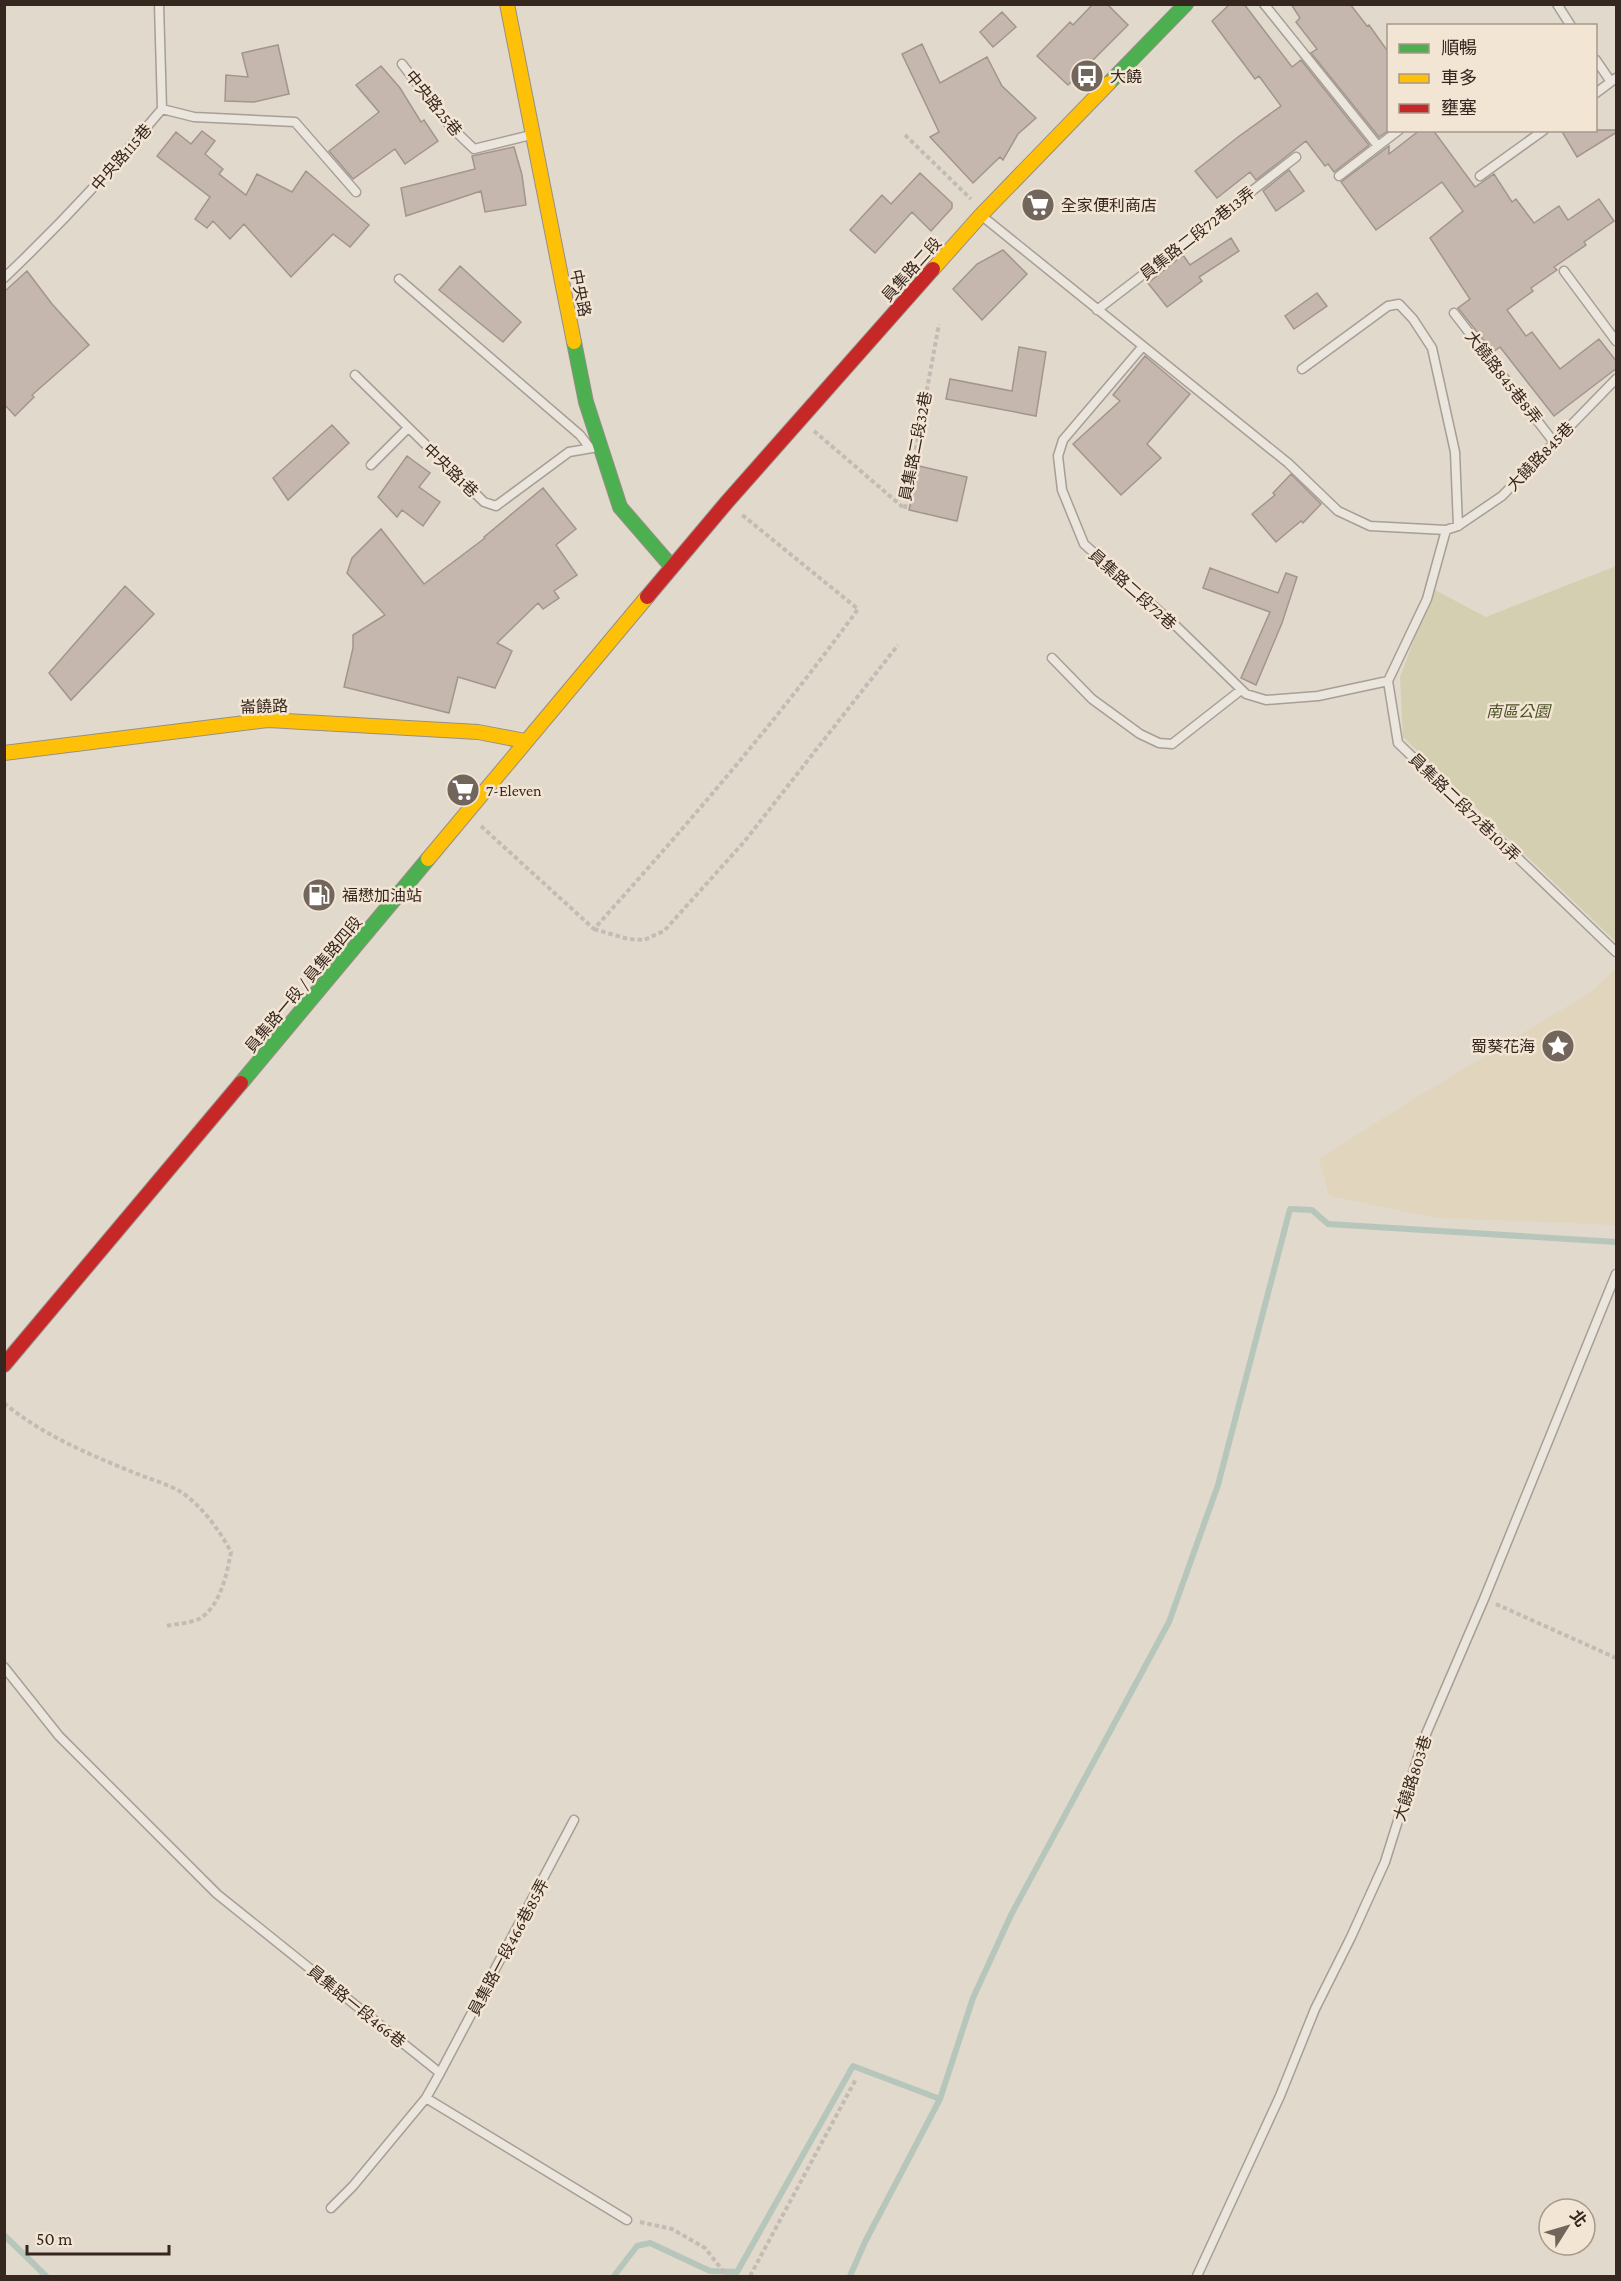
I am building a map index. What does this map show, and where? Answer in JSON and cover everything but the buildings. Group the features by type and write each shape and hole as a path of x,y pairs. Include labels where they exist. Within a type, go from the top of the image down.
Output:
{"main road":[{"name":"中央路","path":"507,4 595,447 620,507 671,566"},
{"name":"員集路二段","path":"671,566 981,215 1186,4"},
{"name":"員集路一段 / 員集路四段","path":"4,1365 467,814 671,566"},
{"name":"崙饒路","path":"4,753 268,720 478,732 525,741"}],"lane":[{"name":"中央路115巷","path":"4,278 47,238 110,171 162,109 159,4"},
{"path":"1264,4 1378,146"},
{"path":"1557,4 1570,24"},
{"path":"1597,61 1614,80 1597,92"},
{"name":"中央路25巷","path":"402,63 450,126 474,149 533,135"},
{"path":"162,109 195,117 294,122 356,192"},
{"path":"1339,176 1396,132"},
{"path":"1480,176 1541,132"},
{"name":"員集路二段72巷13弄","path":"1097,310 1296,157"},
{"path":"981,215 1288,464 1338,511 1371,526 1446,530 1458,526 1455,452 1432,348 1413,319 1399,304 1388,306 1302,369"},
{"path":"1564,271 1617,341"},
{"path":"399,279 595,447"},
{"name":"大饒路845巷8弄","path":"1454,313 1553,441"},
{"name":"員集路二段72巷","path":"1143,346 1063,440 1058,456 1062,490 1084,544 1176,626 1246,694 1266,700 1318,696 1388,681"},
{"name":"中央路1巷","path":"355,375 484,502 496,506 569,453 595,447"},
{"name":"大饒路845巷","path":"1458,526 1502,496 1553,441 1617,379"},
{"path":"370,465 408,428"},
{"path":"1388,681 1427,599 1446,530"},
{"path":"1052,658 1092,699 1140,734 1159,744 1172,744 1241,690"},
{"name":"員集路二段72巷101弄","path":"1388,681 1398,743 1617,952"},
{"name":"大饒路803巷","path":"1197,2277 1280,2096 1315,2009 1385,1862 1423,1741 1484,1599 1617,1274"},
{"name":"員集路一段466巷","path":"4,1667 58,1736 217,1894 440,2073"},
{"name":"員集路一段466巷85弄","path":"440,2073 574,1820"},
{"path":"331,2208 426,2098 440,2073"},
{"path":"426,2098 627,2220"}],"path":[{"path":"905,135 969,195 981,215"},
{"name":"員集路二段32巷","path":"800,418 905,508 939,324"},
{"path":"594,929 669,845 814,670 858,609 727,502"},
{"path":"467,814 594,929 644,940 664,931 744,842 898,645"},
{"path":"4,1403 17,1414 78,1450 182,1492 205,1514 223,1537 231,1552 218,1598 208,1612 196,1620 166,1626"},
{"path":"1484,1599 1617,1658"},
{"path":"750,2277 856,2079"},
{"path":"627,2220 672,2229 705,2248 727,2277"}],"shaded area":[{"name":"蜀葵花海","path":"1616,968 1616,1225 1436,1218 1329,1196 1319,1159 1410,1101 1591,992"}],"green space":[{"name":"南區公園","path":"1616,566 1616,942 1403,737 1400,677 1433,589 1486,617"}],"waterway":[{"path":"614,2276 637,2246 650,2243 710,2271 737,2272 853,2066 940,2099 973,1998 1011,1915 1169,1622 1218,1485 1290,1209 1312,1210 1328,1224 1616,1242"},
{"path":"850,2276 865,2242 940,2099"},
{"path":"4,2235 46,2276"}],"traffic: fast":[{"path":"1109,83 1186,4"},
{"path":"574,342 586,402 620,507 671,566"},
{"path":"241,1083 428,859"}],"traffic: slow":[{"path":"507,4 574,342"},
{"path":"933,269 981,215 1109,83"},
{"path":"428,859 647,597"},
{"path":"4,753 268,720 478,732 525,741"}],"traffic: jam":[{"path":"647,597 727,502 933,269"},
{"path":"4,1365 241,1083"}],"place":[{"name":"大饒","path":"1087,76"},
{"name":"全家便利商店","path":"1038,205"},
{"name":"7-Eleven","path":"463,790"},
{"name":"福懋加油站","path":"319,895"},
{"name":"蜀葵花海","path":"1558,1046"}]}
